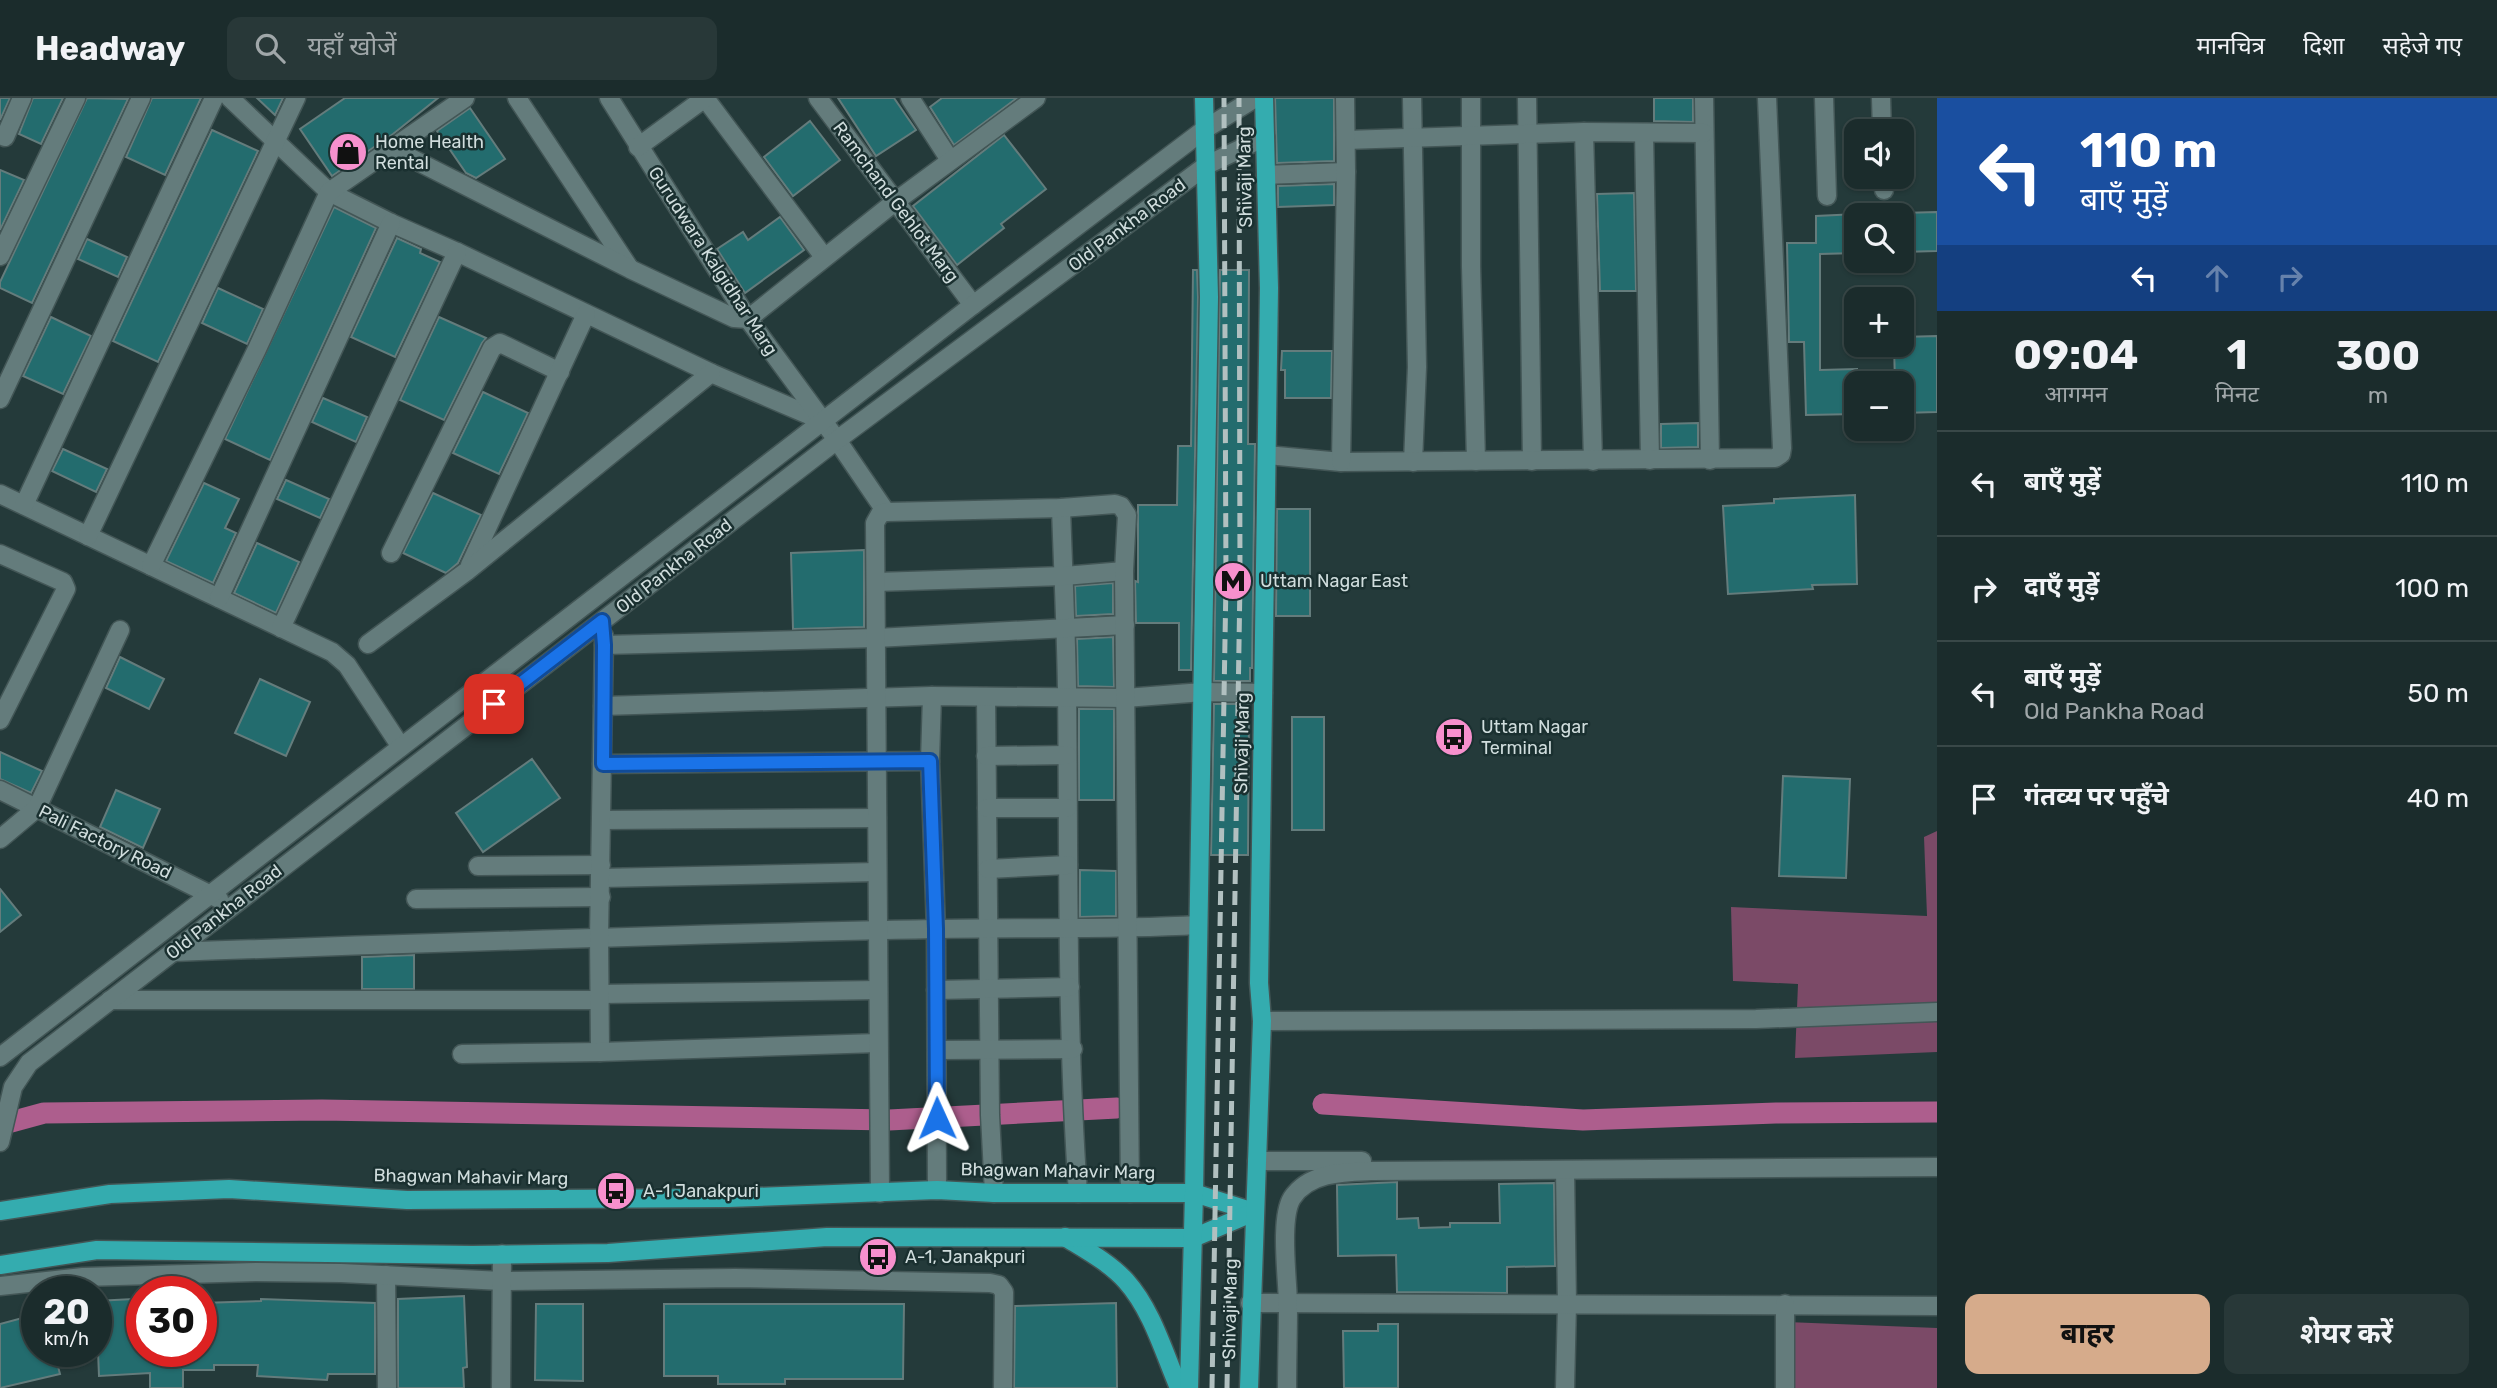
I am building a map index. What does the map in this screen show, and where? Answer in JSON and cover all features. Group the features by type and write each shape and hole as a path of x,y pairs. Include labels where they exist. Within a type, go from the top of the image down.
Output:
{"main road":[{"path":"1189,1388 1209,297 1204,98"},
{"name":"Shivaji Marg","path":"1249,1388 1262,1021 1259,983 1269,288 1264,98"},
{"name":"Bhagwan Mahavir Marg","path":"0,1211 110,1194 229,1189 407,1199 702,1198 937,1190 994,1193 1194,1193 1254,1212"},
{"path":"0,1265 97,1250 608,1253 827,1237 1193,1238 1254,1212"},
{"path":"1065,1237 1107,1264 1127,1282 1143,1306 1179,1388"}],"street":[{"path":"5,136 22,98"},
{"path":"0,256 76,98"},
{"path":"0,399 141,98"},
{"path":"23,505 214,98"},
{"path":"230,98 329,192 711,373 823,421"},
{"path":"88,536 296,98"},
{"path":"151,566 257,349 329,192 393,149 442,104 465,98"},
{"path":"517,98 630,269"},
{"name":"Gurudwara Kalgidhar Marg","path":"609,98 748,319 886,512"},
{"path":"638,147 705,98 824,257"},
{"name":"Ramchand Gehlot Marg","path":"818,98 973,305"},
{"path":"393,149 630,269 734,318 748,319 896,201 1036,98"},
{"name":"Old Pankha Road","path":"0,1057 973,305 1205,129 1255,98"},
{"path":"1341,462 1345,98"},
{"path":"1412,98 1417,366 1413,462"},
{"path":"1471,98 1471,267 1476,461"},
{"path":"1527,98 1532,461"},
{"path":"1704,98 1710,460"},
{"path":"1267,455 1341,462 1413,462 1769,459 1781,454 1767,98"},
{"path":"1825,98 1827,196"},
{"path":"1881,98 1882,119"},
{"path":"919,101 950,160"},
{"path":"1584,132 1593,461"},
{"path":"1346,140 1527,133 1704,133"},
{"path":"1644,133 1650,460"},
{"name":"Old Pankha Road","path":"0,1142 13,1087 29,1063 837,440 1207,165 1265,137"},
{"path":"1266,175 1346,172"},
{"path":"219,598 391,223"},
{"path":"281,628 457,252"},
{"path":"467,572 586,314"},
{"path":"391,553 495,344 504,345 560,372"},
{"path":"368,644 467,572 711,373"},
{"path":"0,494 340,658 401,747"},
{"path":"880,1194 875,523 880,514 886,512 1061,508 1115,504 1125,510 1129,1193"},
{"path":"1061,508 1067,698 1068,930 1078,1193"},
{"path":"0,720 66,589 62,582 1,559"},
{"path":"876,582 1064,576 1124,571"},
{"path":"600,1052 599,937 604,645 602,621"},
{"path":"604,645 876,638 1065,626 1125,625"},
{"path":"0,839 37,808 120,630"},
{"path":"603,706 932,696 1125,698 1203,692 1263,693"},
{"path":"932,696 930,761 936,929 937,1190"},
{"path":"986,697 990,1115 994,1193"},
{"path":"986,756 1067,755"},
{"path":"603,764 930,761"},
{"name":"Pali Factory Road","path":"0,790 232,906"},
{"path":"987,808 1067,808"},
{"path":"601,820 877,818"},
{"path":"988,869 1068,865"},
{"path":"478,866 601,871 877,872"},
{"path":"416,899 601,897"},
{"path":"173,952 599,937 936,929 1126,929 1198,925"},
{"path":"936,990 1070,987"},
{"path":"110,1000 600,997 878,990"},
{"path":"1262,1021 1756,1019 1937,1012"},
{"path":"462,1054 878,1043"},
{"path":"936,1050 1073,1049"},
{"path":"1257,1161 1937,1156"},
{"path":"1287,1388 1288,1303 1285,1247 1289,1207 1293,1197 1311,1182 1324,1176 1344,1172 1937,1167"},
{"path":"1565,1171 1565,1388"},
{"path":"501,1388 502,1254"},
{"path":"0,1286 138,1274 256,1272 502,1281 735,1278 990,1283 999,1285 1004,1292 1003,1388"},
{"path":"386,1275 387,1388"},
{"path":"1250,1303 1937,1306"},
{"path":"1785,1304 1785,1388"}],"shaded area":[{"path":"1937,831 1937,1052 1795,1058 1798,984 1733,981 1731,907 1927,916 1924,837"},
{"path":"1787,1322 1937,1328 1937,1388 1785,1388"}],"building":[{"path":"0,98 10,98 0,120"},
{"path":"33,98 63,98 41,144 19,134"},
{"path":"87,98 128,99 32,303 0,288 0,282"},
{"path":"152,98 201,98 165,175 126,157"},
{"path":"257,98 283,98 275,115"},
{"path":"345,98 438,98 393,134 332,176 300,129"},
{"path":"838,98 894,98 916,130 876,156"},
{"path":"942,98 1017,98 954,145 930,107"},
{"path":"1275,98 1334,98 1334,161 1277,163"},
{"path":"1654,98 1693,98 1693,122 1654,121"},
{"path":"470,108 505,159 476,178 466,173 437,131"},
{"path":"810,121 840,160 793,196 764,157"},
{"path":"212,130 258,151 158,362 113,341"},
{"path":"1004,135 1046,189 1001,224 1004,228 957,265 913,206"},
{"path":"0,170 24,180 0,230"},
{"path":"1334,184 1334,205 1278,207 1278,186"},
{"path":"1634,193 1636,291 1600,291 1597,194"},
{"path":"334,207 376,228 270,460 225,439"},
{"path":"1937,212 1937,251 1914,252 1914,213"},
{"path":"1844,215 1844,253 1820,254 1820,370 1857,369 1844,371 1844,414 1806,415 1804,342 1789,342 1787,243 1816,243 1816,216"},
{"path":"780,217 804,250 745,293 717,249 743,232 748,240"},
{"path":"397,238 440,262 395,357 351,337"},
{"path":"87,239 127,257 118,277 78,259"},
{"path":"1193,270 1197,270 1198,297 1191,670 1179,670 1179,623 1136,623 1135,581 1138,582 1138,505 1177,505 1178,446 1191,446"},
{"path":"1220,270 1249,270 1248,444 1255,444 1250,681 1214,681"},
{"path":"218,288 263,309 247,344 202,323"},
{"path":"51,317 91,336 63,394 23,376"},
{"path":"439,317 486,338 444,420 400,400"},
{"path":"1937,336 1937,412 1914,413 1914,371 1895,371 1894,357 1914,357 1914,337"},
{"path":"1282,351 1332,351 1331,398 1285,398 1285,370 1281,370"},
{"path":"483,392 528,413 499,474 453,453"},
{"path":"323,398 367,417 356,442 312,422"},
{"path":"1698,423 1698,447 1661,448 1661,424"},
{"path":"63,449 107,469 96,492 52,471"},
{"path":"286,480 329,499 320,518 277,499"},
{"path":"204,483 239,499 225,528 236,533 213,583 166,561"},
{"path":"433,493 481,515 458,563 446,573 403,553"},
{"path":"1855,495 1857,584 1812,585 1813,589 1728,594 1723,506 1774,503 1774,499"},
{"path":"1277,509 1310,509 1310,616 1276,616"},
{"path":"257,543 299,562 276,613 234,593"},
{"path":"864,550 864,627 793,629 791,553"},
{"path":"1113,583 1113,614 1076,616 1075,586"},
{"path":"1113,637 1114,687 1078,686 1077,639"},
{"path":"120,657 164,679 149,709 106,688"},
{"path":"260,679 310,702 286,756 235,733"},
{"path":"1214,704 1249,704 1248,855 1211,855"},
{"path":"1079,709 1114,709 1114,800 1079,800"},
{"path":"1292,717 1324,717 1324,830 1292,830"},
{"path":"0,752 42,771 31,793 0,779"},
{"path":"532,759 560,798 483,852 456,813"},
{"path":"1783,776 1850,779 1846,878 1779,876"},
{"path":"116,790 160,809 143,848 100,827"},
{"path":"1080,870 1116,871 1116,916 1080,917"},
{"path":"0,889 21,915 0,932"},
{"path":"414,955 414,989 362,989 362,957"},
{"path":"1397,1182 1397,1219 1418,1218 1419,1228 1450,1227 1450,1223 1500,1223 1499,1184 1554,1183 1555,1266 1507,1267 1507,1293 1397,1292 1396,1255 1338,1256 1337,1185"},
{"path":"464,1296 467,1367 463,1368 464,1388 398,1388 398,1299"},
{"path":"126,1299 126,1367 214,1367 214,1370 183,1370 183,1388 150,1388 150,1373 99,1376 99,1367 112,1367 112,1300"},
{"path":"261,1299 375,1303 375,1374 328,1374 327,1380 257,1376 258,1365 217,1365 217,1302"},
{"path":"1116,1303 1117,1388 1014,1388 1015,1306"},
{"path":"536,1304 583,1304 583,1381 535,1380"},
{"path":"664,1304 904,1304 903,1379 785,1379 785,1384 718,1384 718,1376 664,1376"},
{"path":"21,1318 21,1367 58,1367 60,1374 0,1388 0,1324"},
{"path":"1378,1324 1398,1324 1398,1388 1344,1388 1343,1331 1378,1331"}],"waterway":[{"path":"1323,1104 1583,1120 1776,1113 1937,1112"},
{"path":"0,1125 44,1113 322,1110 889,1120 1117,1108"}],"railway":[{"path":"1212,1388 1226,582 1224,98"},
{"path":"1227,1388 1240,582 1239,98"}],"place":[{"name":"Home Health Rental","path":"348,152"},
{"name":"Uttam Nagar East","path":"1233,581"},
{"name":"Uttam Nagar Terminal","path":"1454,737"},
{"name":"A-1 Janakpuri","path":"616,1191"},
{"name":"A-1, Janakpuri","path":"878,1257"}],"route":[{"path":"494,704 602,621 603,764 930,761 936,929 937,1118"}]}
